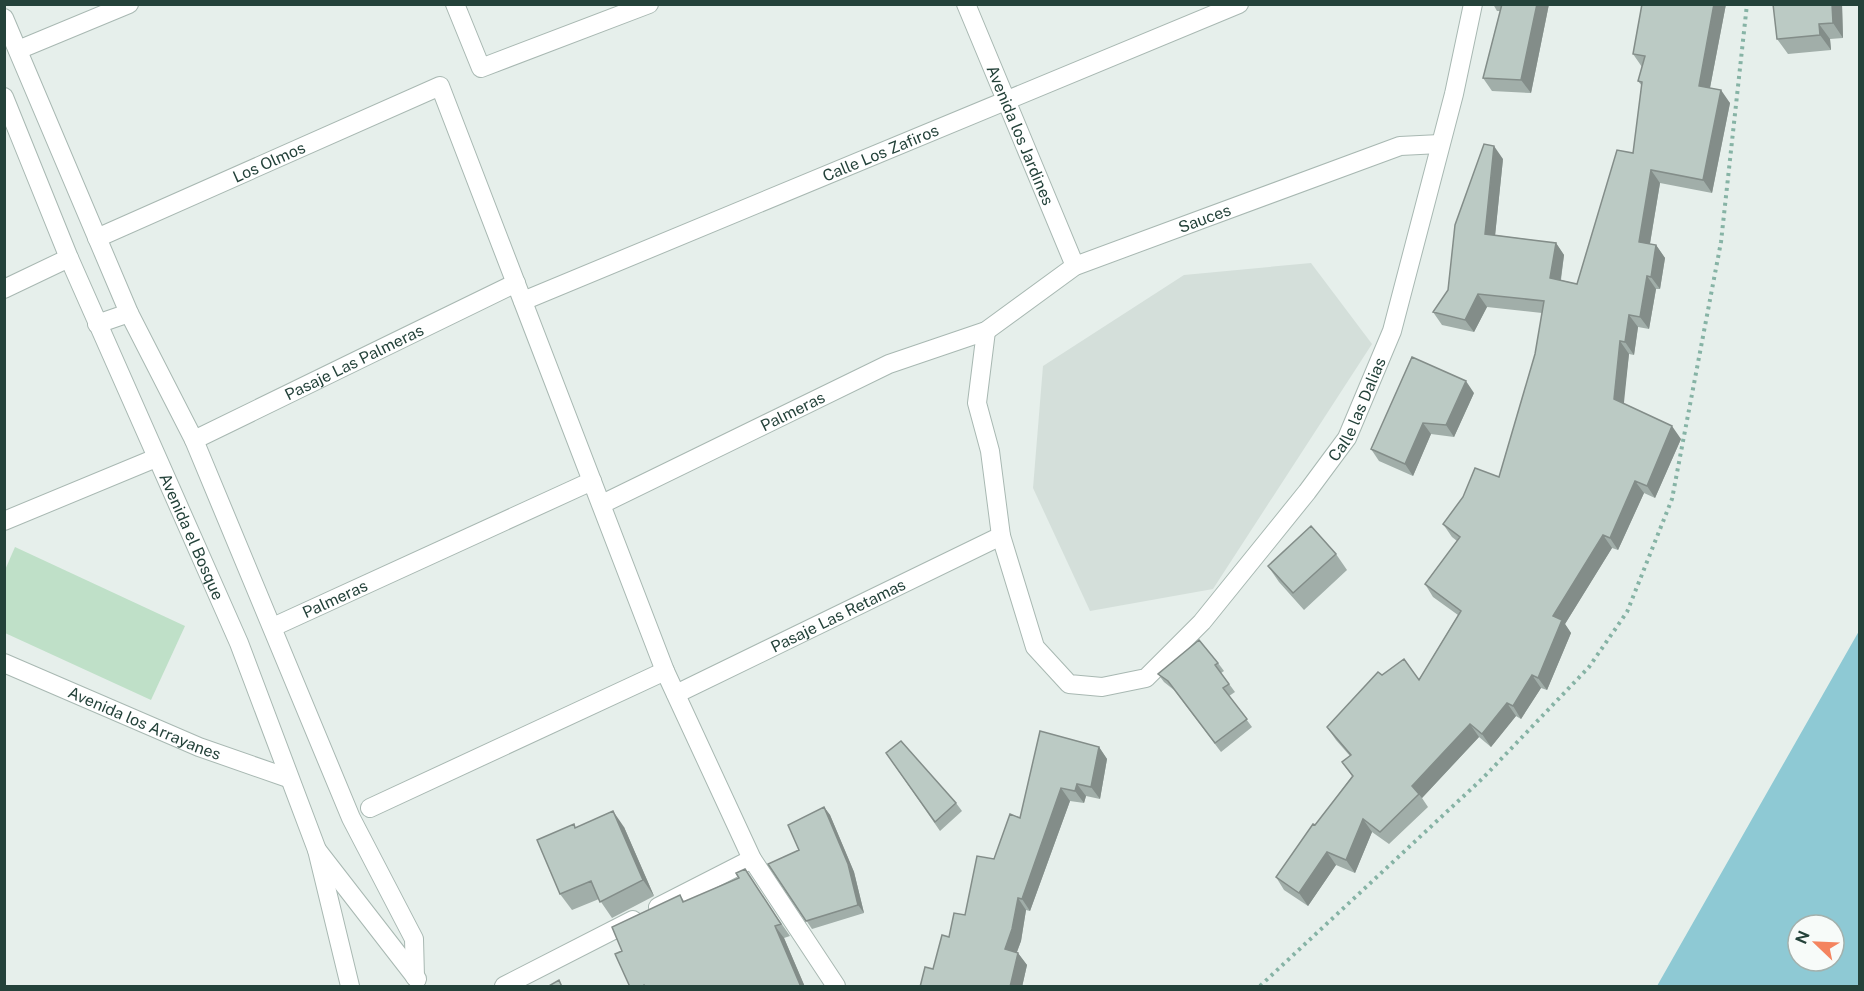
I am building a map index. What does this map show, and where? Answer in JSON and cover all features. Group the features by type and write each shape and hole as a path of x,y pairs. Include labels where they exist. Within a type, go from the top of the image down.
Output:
{"street":[{"path":"18,50 129,4"},
{"path":"455,4 481,68 650,4"},
{"name":"Avenida los Jardines","path":"966,4 1075,266"},
{"name":"Calle Los Zafiros","path":"523,301 1239,4"},
{"name":"Calle las Dalias","path":"1001,536 1035,647 1069,684 1102,687 1146,678 1202,622 1307,492 1347,438 1392,331 1454,94 1473,4"},
{"path":"4,18 129,313 194,440 351,818 414,939 419,982"},
{"name":"Los Olmos","path":"97,238 440,86 516,283"},
{"name":"Avenida el Bosque","path":"4,97 97,324 239,643 317,850 350,987"},
{"name":"Sauces","path":"986,331 1075,266 1400,146 1440,144"},
{"path":"4,289 69,258"},
{"path":"516,283 665,671 752,859 836,987"},
{"name":"Pasaje Las Palmeras","path":"194,440 516,283"},
{"path":"97,324 129,313"},
{"path":"986,331 977,403 990,451 1001,536"},
{"name":"Palmeras","path":"602,504 889,364 986,331"},
{"path":"4,520 156,458"},
{"name":"Palmeras","path":"273,627 592,481"},
{"name":"Pasaje Las Retamas","path":"676,694 1001,536"},
{"name":"Avenida los Arrayanes","path":"4,663 199,747 288,777"},
{"path":"370,808 665,671"},
{"path":"317,850 419,982"},
{"path":"504,987 752,859"}],"path":[{"path":"1260,987 1483,778 1589,667 1627,612 1672,498 1721,242 1748,4"}],"shaded area":[{"path":"1311,263 1372,344 1213,589 1090,611 1033,488 1043,366 1184,275"}],"green space":[{"path":"15,547 185,626 151,700 5,633 5,570"}],"water":[{"path":"1859,631 1859,986 1657,986"}],"building":[{"path":"1502,4 1537,4 1521,80 1483,78"},
{"path":"1642,4 1714,4 1699,86 1721,90 1703,180 1651,170 1639,242 1656,245 1651,277 1647,276 1640,317 1629,315 1625,342 1620,341 1614,399 1672,426 1647,486 1635,481 1610,538 1603,535 1553,616 1562,620 1538,678 1532,675 1513,706 1507,703 1482,734 1470,724 1412,786 1419,794 1380,832 1363,819 1346,860 1327,852 1299,893 1276,877 1313,824 1315,825 1353,776 1342,762 1351,755 1327,727 1378,672 1382,675 1404,659 1419,680 1461,611 1425,584 1460,537 1443,524 1463,497 1475,468 1499,477 1535,354 1544,301 1478,294 1465,320 1433,312 1448,290 1455,225 1484,144 1494,146 1485,234 1556,243 1550,278 1577,284 1617,150 1633,153 1642,82 1638,81 1645,56 1633,54"},
{"path":"1773,4 1832,4 1833,23 1819,24 1820,35 1777,39"},
{"path":"1412,357 1466,381 1446,425 1423,423 1405,464 1371,449"},
{"path":"1311,526 1336,554 1293,593 1268,566"},
{"path":"1199,640 1218,663 1215,665 1229,684 1223,688 1247,719 1215,743 1168,681 1158,674"},
{"path":"1040,731 1099,747 1091,787 1077,784 1075,791 1061,788 1022,899 1018,898 1012,929 1005,949 1018,953 1010,987 920,987 925,967 933,969 942,935 949,937 954,913 965,915 977,856 994,859 1010,814 1020,818"},
{"path":"901,741 956,803 935,822 886,753"},
{"path":"824,807 848,864 858,905 806,921 768,864 799,850 788,825"},
{"path":"613,811 643,880 600,902 591,881 560,894 537,840 574,824 575,828"},
{"path":"745,869 781,924 775,926 801,987 645,987 644,985 630,987 615,954 622,951 612,927 680,895 683,902 739,878 736,873"},
{"path":"559,980 562,987 547,987"}]}
